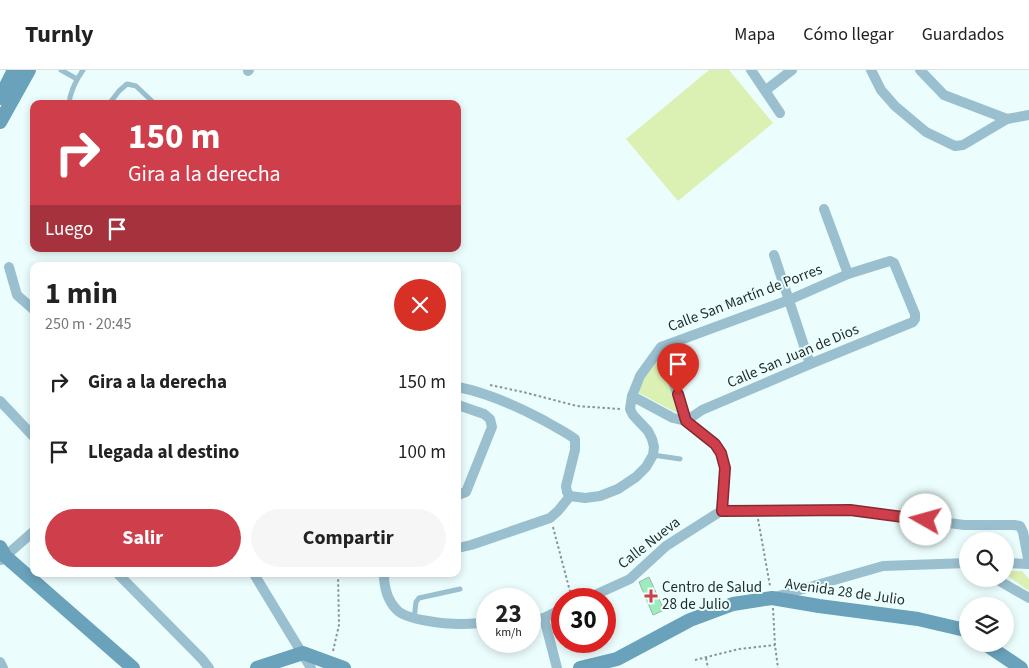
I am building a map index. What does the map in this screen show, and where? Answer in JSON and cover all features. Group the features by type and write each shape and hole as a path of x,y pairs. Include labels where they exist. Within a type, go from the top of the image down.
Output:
{"street":[{"path":"0,98 14,70"},
{"path":"0,122 29,70"},
{"path":"752,70 780,113"},
{"path":"766,90 792,70"},
{"path":"871,70 881,90 895,106 926,132 955,146 962,145 1006,119 1029,115"},
{"path":"920,70 944,94 1006,119"},
{"path":"824,209 848,274"},
{"path":"774,255 810,364"},
{"name":"Calle San Martín de Porres","path":"630,409 632,396 640,376 661,347 789,300 848,274 890,261 894,263 915,314 913,322"},
{"path":"9,267 17,295 30,306"},
{"name":"Calle San Juan de Dios","path":"686,421 702,410 913,322"},
{"path":"661,347 686,421"},
{"path":"461,388 477,391 527,411 575,439 575,450 566,486 570,496"},
{"path":"632,396 673,418 686,421 715,444 721,453 725,468 722,511 850,510 964,525 1020,526 1023,532 1029,564 1014,564"},
{"path":"0,401 30,434"},
{"path":"461,406 484,414 490,419 492,427 466,492 461,494"},
{"path":"570,496 585,498 600,496 636,477 646,467 654,447 652,439 648,431 630,409"},
{"path":"461,547 550,518 570,496"},
{"name":"Calle Nueva","path":"610,588 630,579 666,546 722,511"},
{"path":"30,534 2,555 132,668"},
{"path":"954,563 959,565"},
{"path":"772,598 883,566 959,563"},
{"path":"121,577 202,658 209,668"},
{"path":"256,577 311,668"},
{"path":"384,577 387,595 397,611 414,619 458,624 476,623"},
{"path":"1010,587 1029,598"},
{"name":"Avenida 28 de Julio","path":"580,668 617,659 690,620 733,604 772,598 918,619 959,629"},
{"path":"541,618 551,614"},
{"path":"544,618 557,668"},
{"path":"997,652 1020,668"},
{"path":"257,668 302,653 338,666"},
{"path":"0,662 3,668"}],"lane":[{"path":"61,70 77,79"},
{"path":"69,100 77,79 83,70"},
{"path":"113,100 127,84 136,86 151,100"},
{"path":"652,455 680,459"},
{"path":"414,619 416,602 419,598 460,589"}],"path":[{"path":"477,391 488,385 577,406 630,409"},
{"path":"757,511 772,598 778,668"},
{"path":"550,518 569,588"},
{"path":"338,577 338,666"},
{"path":"695,660 739,649 775,645"},
{"path":"706,657 708,668"}],"green space":[{"path":"709,70 729,70 773,123 678,201 626,139"},
{"path":"657,360 661,362 679,411 677,413 639,393 638,389"},
{"path":"1014,571 1022,571 1029,579 1029,591 1014,580"}],"building":[{"name":"Centro de Salud 28 de Julio","path":"649,577 664,610 653,615 639,582"}],"place":[{"name":"Centro de Salud 28 de Julio","path":"651,596"}],"route":[{"path":"678,394 686,421 715,444 721,453 725,468 722,511 850,510 926,520"}]}
